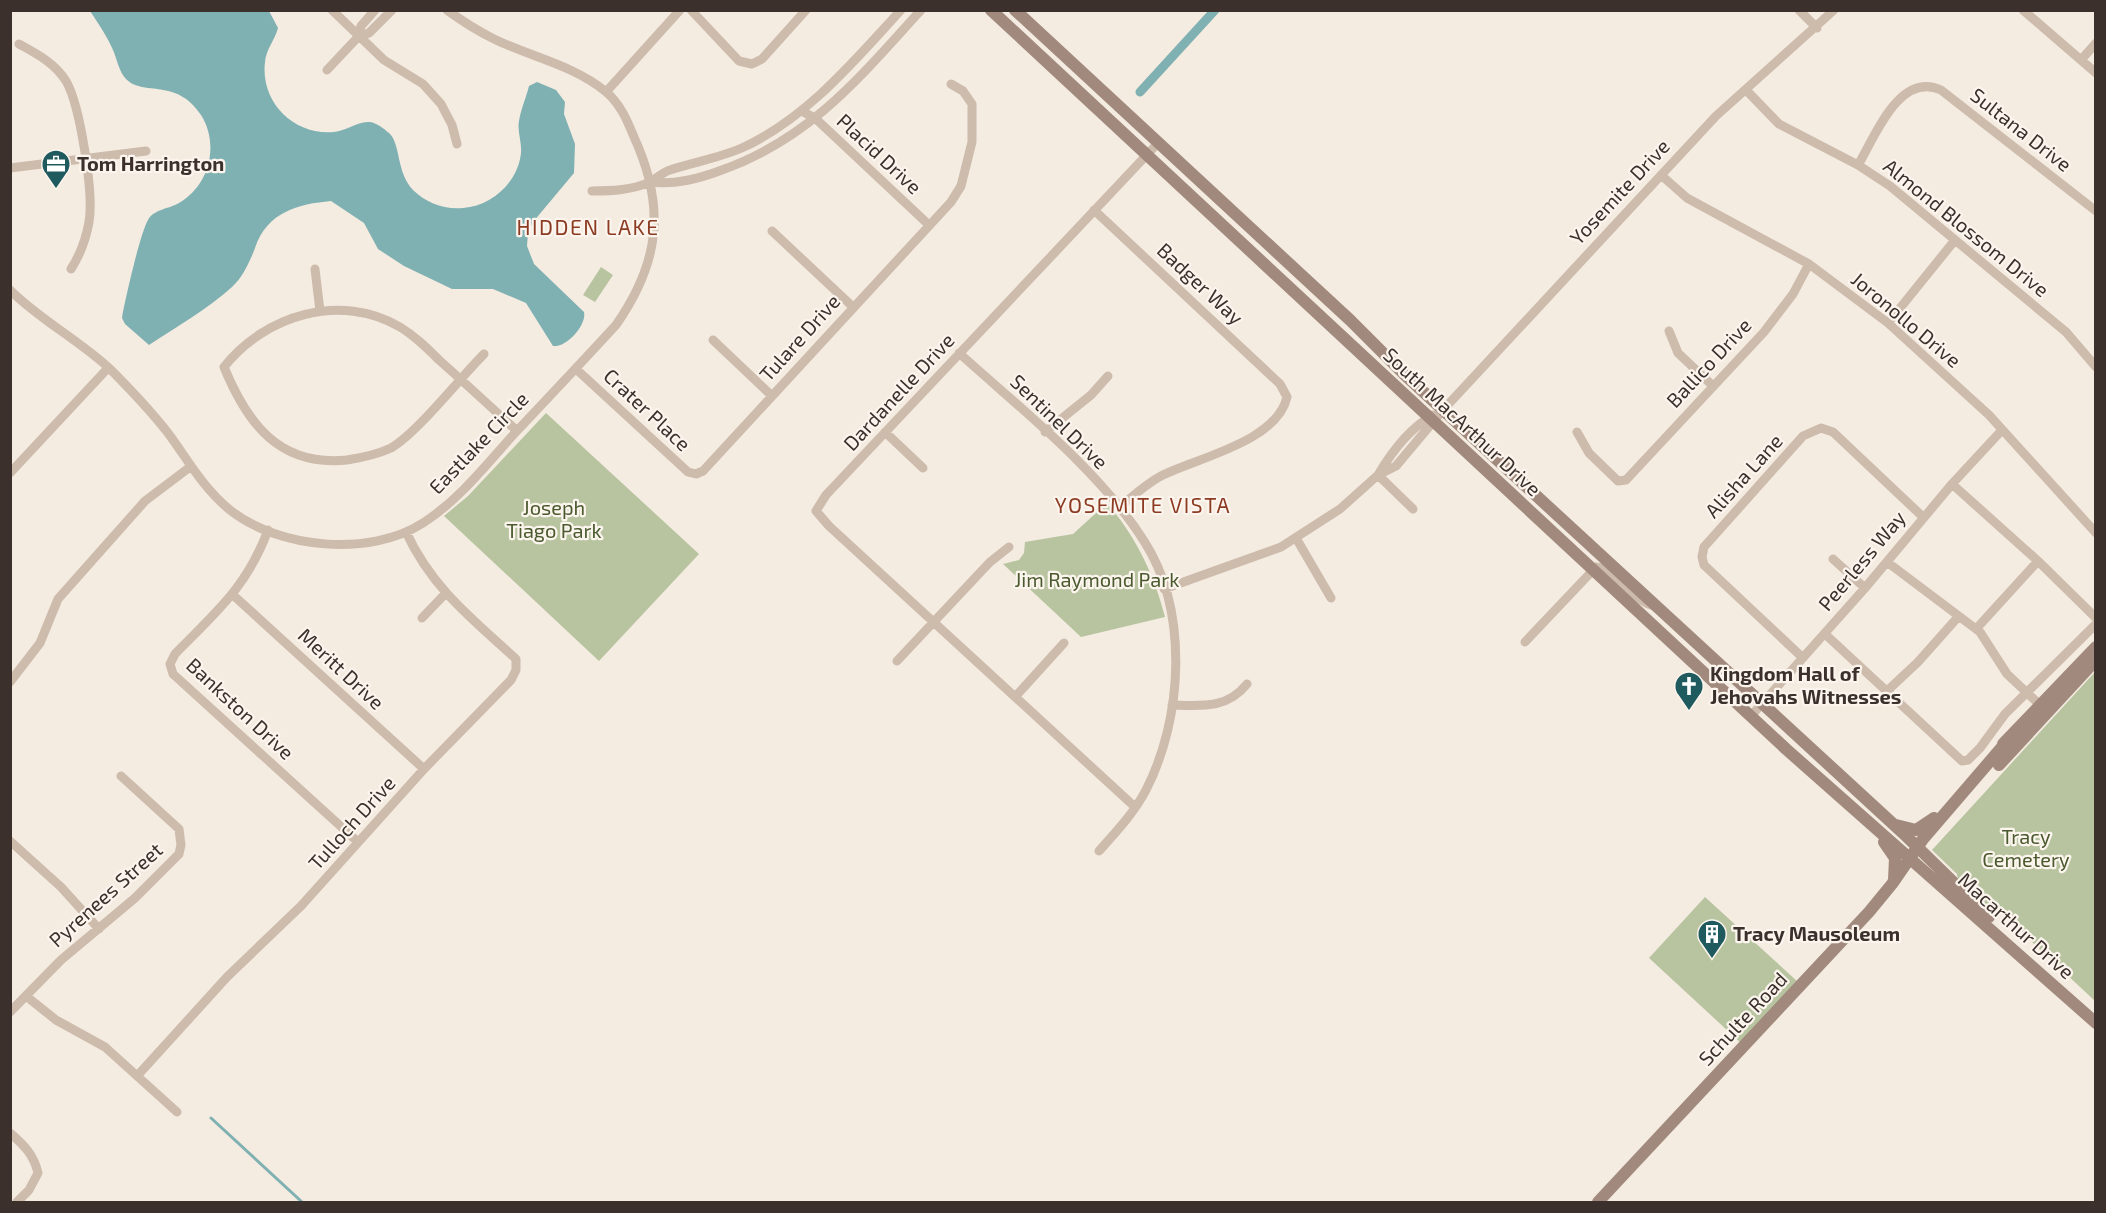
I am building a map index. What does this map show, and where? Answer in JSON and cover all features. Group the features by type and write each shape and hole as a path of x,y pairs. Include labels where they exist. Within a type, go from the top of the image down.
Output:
{"main road":[{"name":"South MacArthur Drive","path":"991,10 1751,716 1851,804 1916,852"},
{"name":"South MacArthur Drive","path":"1015,10 1350,320 1443,410 1890,821 1916,852"},
{"path":"1890,821 1908,830 1926,825 2096,646"},
{"name":"Schulte Road","path":"1916,852 2096,660"},
{"name":"Schulte Road","path":"1598,1203 1892,884 2009,739"},
{"path":"1851,804 1859,820 1893,851 1897,866 1892,884"},
{"name":"Macarthur Drive","path":"1916,852 2096,1015"},
{"name":"Macarthur Drive","path":"1916,852 2096,1023"}],"street":[{"path":"332,10 384,60 423,84 441,104 452,125 457,144"},
{"path":"358,37 361,26 375,10"},
{"path":"327,70 358,37 369,33 392,10"},
{"name":"Eastlake Circle","path":"13,297 108,368 168,433 190,467 217,499 233,512 268,530 294,539 328,543 365,542 406,532 424,522 452,500 616,325 634,299 645,274 654,232 650,182 643,156 620,108 606,92 582,76 494,39 447,10"},
{"path":"606,92 680,10"},
{"path":"691,10 739,61 752,64 762,59 806,10"},
{"path":"592,191 618,191 650,182 667,171 742,148 766,136 802,111 901,10"},
{"path":"650,182 671,184 747,161 773,148 816,119 921,10"},
{"path":"1799,10 1817,27"},
{"name":"Yosemite Drive","path":"1164,589 1246,562 1296,538 1340,509 1378,475 1388,458 1443,410 1716,116 1834,10"},
{"path":"2023,10 2096,73"},
{"path":"2081,60 2096,43"},
{"path":"19,44 46,59 66,82 73,99 84,158 90,220 84,243 71,269"},
{"name":"Tulare Drive","path":"696,474 703,471 951,202 961,186 972,142 972,104 963,92 951,84"},
{"name":"Sultana Drive","path":"1858,165 1890,111 1906,93 1922,85 1941,90 2096,211"},
{"name":"Almond Blossom Drive","path":"1746,90 1779,124 1858,165 1890,186 2066,332 2096,367"},
{"name":"Placid Drive","path":"802,111 816,119 929,225"},
{"name":"Dardanelle Drive","path":"934,623 829,526 816,511 826,495 1158,143"},
{"path":"10,168 146,151"},
{"name":"Joronollo Drive","path":"1661,175 1687,198 1809,264 1888,323 2002,430 2096,533"},
{"name":"Badger Way","path":"1094,210 1286,391 1286,404 1257,434 1242,443 1161,476 1120,507"},
{"path":"772,231 853,307"},
{"path":"1888,323 1955,240"},
{"name":"Ballico Drive","path":"1577,432 1588,453 1618,481 1626,480 1712,385 1764,332 1793,294 1809,264"},
{"path":"315,269 320,311"},
{"path":"484,354 460,378 412,430 391,448 354,459 336,461 298,455 266,436 249,418 224,367 233,355 270,327 302,314 340,309 366,313 390,321 412,335 460,378 517,431"},
{"path":"1670,331 1678,353 1712,385"},
{"path":"713,340 772,396"},
{"name":"Sentinel Drive","path":"959,353 1045,432 1120,507 1145,542 1164,589 1172,619 1178,672 1165,746 1146,790 1100,851"},
{"path":"10,473 108,368"},
{"name":"Crater Place","path":"576,369 688,472 696,474"},
{"path":"1045,432 1091,395 1108,376"},
{"name":"Alisha Lane","path":"1803,658 1714,577 1704,565 1702,557 1704,547 1803,436 1821,428 1833,432 1923,517"},
{"name":"Peerless Way","path":"1751,716 1865,588 1923,517 2002,430"},
{"path":"885,432 923,468"},
{"path":"10,682 40,643 58,599 145,501 190,467"},
{"path":"1378,475 1413,509"},
{"path":"1952,484 2093,612 2096,618"},
{"path":"233,595 258,558 268,530"},
{"name":"Tulloch Drive","path":"138,1075 227,977 301,906 424,770 511,680 516,670 516,659 445,594 426,571 406,532"},
{"path":"1296,538 1331,598"},
{"path":"897,661 990,562 1009,547"},
{"path":"1833,560 1865,588"},
{"path":"1976,629 2038,561"},
{"path":"1887,562 1976,629 1989,642 2007,674 2040,705"},
{"path":"1525,642 1592,569 1603,569 1635,597 1657,607"},
{"path":"422,618 445,594"},
{"name":"Meritt Drive","path":"233,595 424,770"},
{"name":"Bankston Drive","path":"233,595 175,654 170,664 173,674 358,842"},
{"path":"1887,691 1918,662 1958,617"},
{"path":"934,623 1135,807"},
{"path":"1824,634 1962,761 1968,760 1980,748 2005,714 2096,624"},
{"path":"1015,697 1064,643"},
{"path":"1172,705 1207,707 1220,704 1236,696 1247,684"},
{"name":"Pyrenees Street","path":"10,1012 61,960 99,929 179,854 181,845 179,829 121,776"},
{"path":"10,841 61,887 99,929"},
{"path":"26,996 56,1020 105,1047 177,1112"},
{"path":"10,1133 25,1145 35,1162 38,1173 17,1203"}],"green space":[{"path":"601,267 613,275 595,302 583,295"},
{"name":"Joseph Tiago Park","path":"546,413 699,554 599,661 444,516 468,496"},
{"name":"Jim Raymond Park","path":"1107,503 1127,529 1143,557 1165,617 1081,637 1003,564 1019,560 1024,553 1025,542 1073,534"},
{"name":"Tracy Cemetery","path":"2095,672 2095,1001 2000,912 1991,913 1959,884 1957,874 1932,850"},
{"path":"1705,897 1798,982 1741,1043 1649,958"}],"water":[{"name":"HIDDEN LAKE","path":"90,11 269,11 278,28 266,57 265,77 274,103 283,114 293,122 319,132 334,132 365,122 377,124 393,138 404,175 413,190 430,202 443,207 474,206 484,203 502,191 515,174 519,164 521,149 519,121 529,86 537,82 556,90 565,102 564,114 575,144 574,173 533,222 528,233 527,246 534,264 584,312 579,329 569,340 553,346 526,303 493,289 452,289 404,266 378,249 364,223 331,201 296,208 276,218 260,236 246,269 232,287 149,345 125,324 122,318 141,239 151,216 179,203 198,186 208,164 210,139 201,115 191,103 171,92 142,87 126,79 108,40"}],"waterway":[{"path":"1140,92 1215,10"},
{"path":"211,1118 302,1202"}],"place":[{"name":"Tom Harrington","path":"56,190"},
{"name":"Kingdom Hall of Jehovahs Witnesses","path":"1689,712"},
{"name":"Tracy Mausoleum","path":"1712,960"}],"district":[{"name":"HIDDEN LAKE","path":"588,228"},
{"name":"YOSEMITE VISTA","path":"1143,506"}]}
